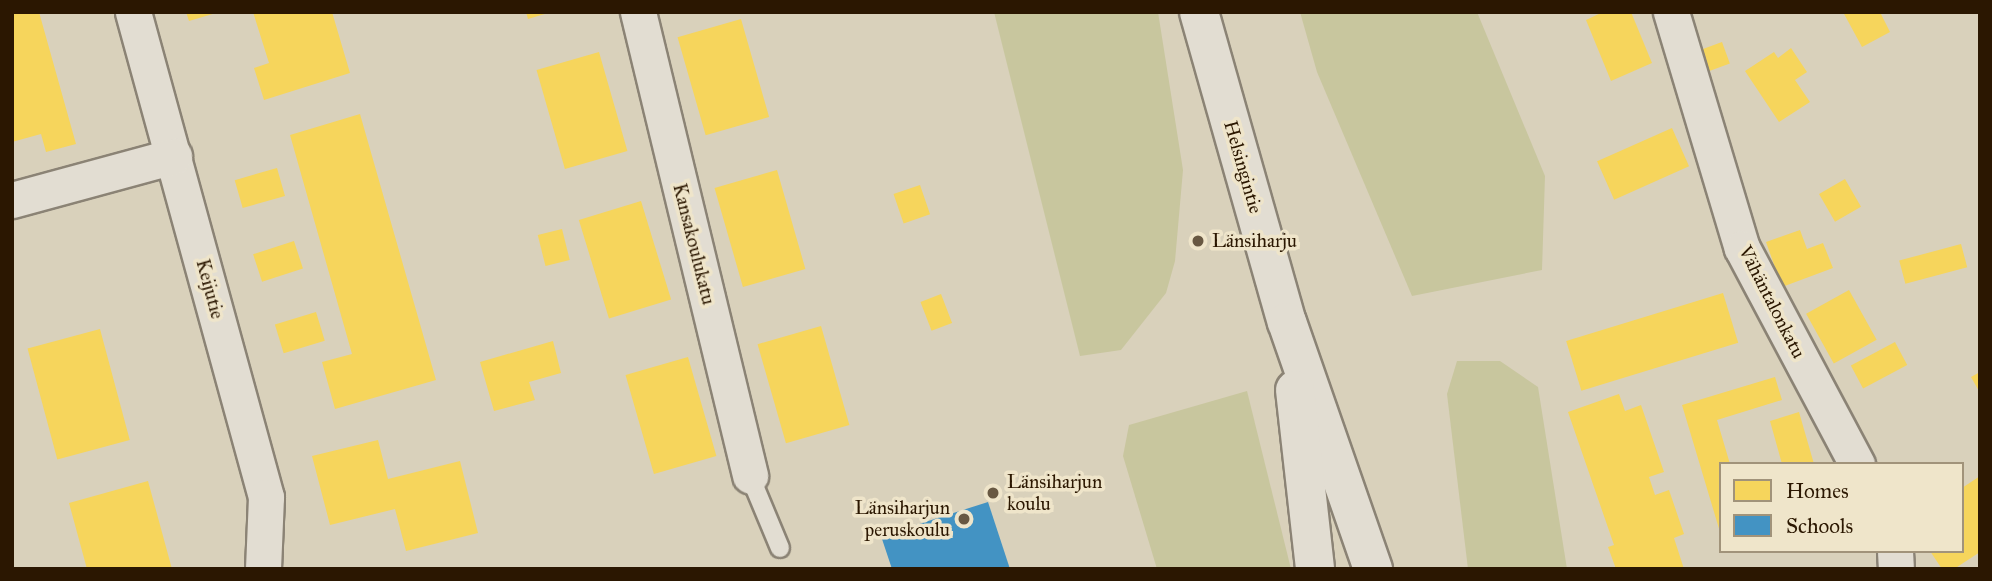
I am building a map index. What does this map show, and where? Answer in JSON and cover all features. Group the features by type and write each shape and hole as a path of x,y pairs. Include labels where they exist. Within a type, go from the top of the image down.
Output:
{"main road":[{"name":"Helsingintie","path":"1199,12 1287,322 1373,569"},
{"name":"Helsingintie","path":"1287,322 1315,569"}],"street":[{"name":"Keijutie","path":"134,12 266,497 263,569"},
{"name":"Kansakoulukatu","path":"638,12 750,476"},
{"name":"Vähäntalonkatu","path":"1671,12 1742,248 1856,462"},
{"path":"12,200 174,156"}],"lane":[{"path":"750,476 780,548"}],"shaded area":[{"path":"994,12 1158,12 1183,170 1175,261 1166,293 1121,350 1080,356"},
{"path":"1300,12 1477,12 1545,176 1542,270 1412,296 1317,72"},
{"path":"1457,361 1500,361 1538,387 1567,569 1468,569 1447,394"},
{"path":"1247,391 1291,569 1157,569 1123,456 1129,425"}],"building: Homes":[{"path":"12,12 39,12 76,144 46,152 41,134 12,142"},
{"path":"186,12 216,12 216,13 189,21"},
{"path":"253,12 332,12 350,73 264,100 254,68 269,63"},
{"path":"526,12 548,12 548,13 528,19"},
{"path":"1603,12 1631,12 1652,63 1611,81 1586,20"},
{"path":"1843,12 1880,12 1890,32 1862,47"},
{"path":"741,19 769,117 706,135 678,37"},
{"path":"1722,42 1730,64 1703,74 1695,52"},
{"path":"1791,48 1807,72 1795,80 1810,102 1779,122 1745,71 1774,52 1778,58"},
{"path":"599,52 627,151 565,169 537,70"},
{"path":"360,114 436,380 335,409 322,362 352,354 290,135"},
{"path":"1672,128 1689,166 1614,200 1597,161"},
{"path":"277,168 285,196 243,208 235,180"},
{"path":"777,170 805,269 743,287 715,188"},
{"path":"1845,179 1861,207 1835,222 1819,194"},
{"path":"920,185 930,214 904,223 894,194"},
{"path":"641,201 671,299 609,319 579,220"},
{"path":"562,229 570,260 545,266 538,235"},
{"path":"1800,230 1807,249 1823,243 1833,268 1782,287 1766,242"},
{"path":"294,241 303,269 262,282 253,254"},
{"path":"1961,244 1967,267 1905,284 1899,261"},
{"path":"1849,290 1877,340 1834,364 1806,314"},
{"path":"1723,293 1738,343 1581,391 1566,341"},
{"path":"941,294 952,323 932,331 920,302"},
{"path":"316,312 325,341 284,353 275,325"},
{"path":"821,326 849,425 786,443 758,344"},
{"path":"100,329 130,440 57,459 28,348"},
{"path":"553,341 561,373 529,382 535,400 494,411 480,362"},
{"path":"1895,342 1907,365 1863,388 1851,365"},
{"path":"688,357 716,456 654,474 626,375"},
{"path":"1980,372 1980,393 1971,377"},
{"path":"1775,377 1782,400 1717,420 1729,462 1719,462 1719,529 1682,405"},
{"path":"1619,394 1625,411 1641,405 1664,472 1649,477 1655,495 1669,490 1684,534 1674,538 1684,569 1616,569 1608,547 1614,545 1568,412"},
{"path":"1799,412 1813,462 1781,462 1770,421"},
{"path":"378,440 388,479 460,461 478,533 406,551 395,509 330,525 312,456"},
{"path":"1980,476 1980,552 1954,569 1942,569 1931,553 1964,553 1964,487"},
{"path":"148,481 172,569 87,569 69,503"}],"building: Schools":[{"name":"Länsiharjun peruskoulu","path":"988,502 1010,569 892,569 881,536"}],"place":[{"name":"Länsiharju","path":"1198,241"},
{"name":"Länsiharjun koulu","path":"993,493"},
{"name":"Länsiharjun peruskoulu","path":"964,519"}]}
